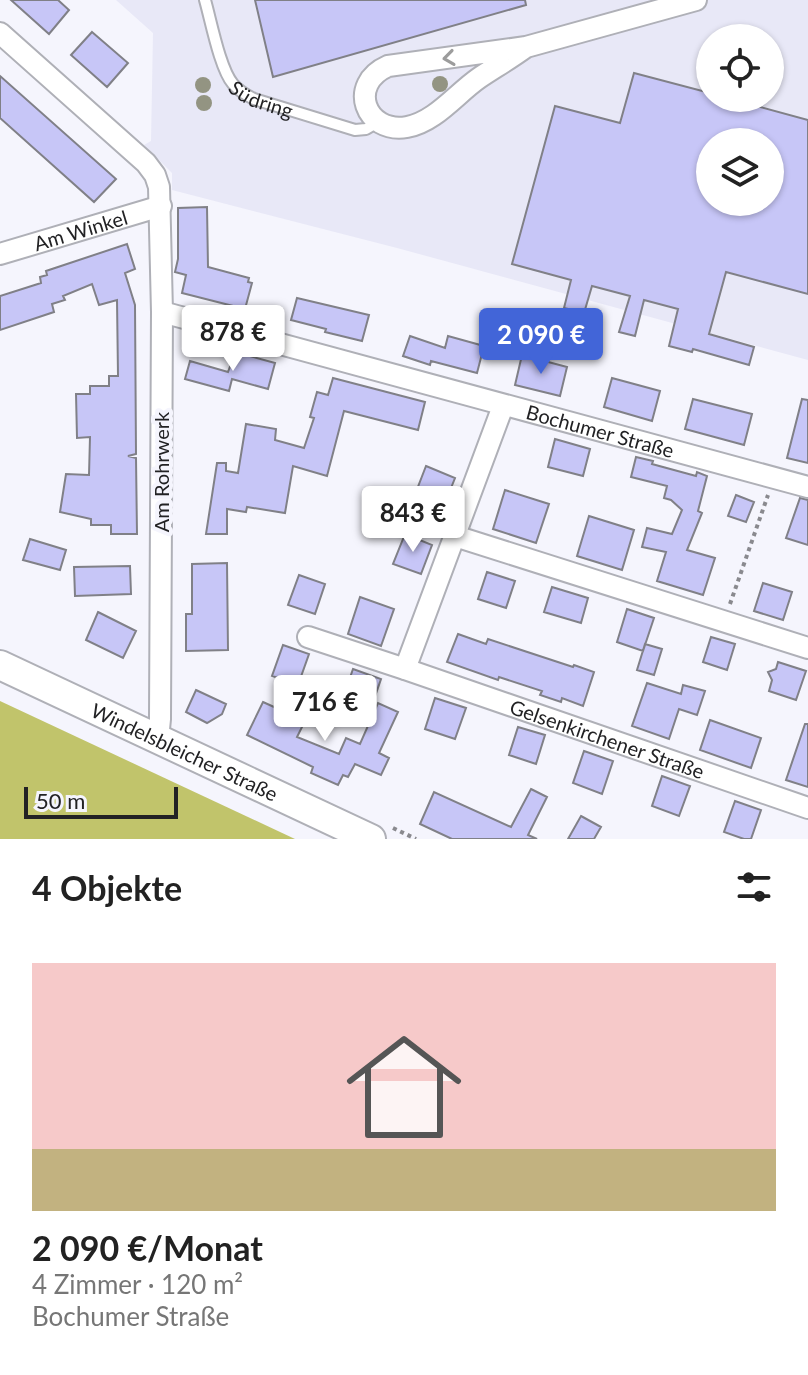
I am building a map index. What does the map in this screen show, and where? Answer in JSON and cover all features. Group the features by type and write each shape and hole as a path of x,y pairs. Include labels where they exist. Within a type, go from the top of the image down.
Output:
{"main road":[{"name":"Windelsbleicher Straße","path":"0,665 371,839"}],"street":[{"name":"Südring","path":"526,47 421,122 406,127 391,127 378,122 365,103 364,91 377,71 388,66 526,47 696,0"},
{"name":"Am Rohrwerk","path":"0,33 146,163 159,187 162,312 158,739"},
{"name":"Am Winkel","path":"0,254 161,206"},
{"name":"Bochumer Straße","path":"162,312 808,487"},
{"path":"405,669 503,406"},
{"path":"455,536 808,648"},
{"name":"Gelsenkirchener Straße","path":"308,637 808,808"}],"lane":[{"name":"Südring","path":"205,0 226,72 242,93 355,130 366,129 378,122"}],"path":[{"path":"724,621 774,478"}],"shaded area":[{"path":"116,0 808,0 808,360 172,190 172,173 144,145 151,141 153,33"}],"green space":[{"path":"0,701 295,839 0,839"}],"building":[{"path":"11,0 58,0 69,10 49,34"},
{"path":"255,0 525,0 526,5 273,77"},
{"path":"92,32 128,63 107,87 71,55"},
{"path":"634,73 696,89 696,112 779,112 808,120 808,294 726,272 709,334 754,347 749,365 693,349 692,352 669,346 678,309 644,300 635,336 619,332 630,296 592,286 584,313 564,308 571,280 512,264 555,106 620,123"},
{"path":"0,76 116,179 94,202 0,118"},
{"path":"207,207 208,267 249,278 248,282 252,283 245,309 182,293 186,275 175,272 178,208"},
{"path":"127,244 135,269 125,273 135,305 136,454 128,456 136,458 137,534 111,534 111,525 91,525 91,519 60,512 66,474 89,475 90,437 77,438 76,394 90,394 90,386 109,386 109,376 118,376 117,300 99,305 92,284 52,304 54,312 0,330 0,296 41,283 40,277 47,275 46,271"},
{"path":"297,298 369,315 362,341 291,320"},
{"path":"410,336 445,348 448,336 484,346 477,373 431,361 430,365 403,356"},
{"path":"239,353 275,363 268,389 232,379 229,391 185,379 190,361 228,372 232,361 237,363"},
{"path":"522,355 567,367 560,396 515,385"},
{"path":"333,378 425,402 418,430 344,411 327,476 293,466 285,513 247,507 246,512 227,509 227,534 206,534 217,463 226,463 226,471 238,473 246,424 276,429 275,440 304,448 314,418 310,417 317,392 328,395"},
{"path":"612,378 660,391 652,421 604,407"},
{"path":"693,399 752,414 744,445 685,429"},
{"path":"802,399 808,400 808,463 787,458"},
{"path":"555,439 590,449 583,476 548,467"},
{"path":"636,457 696,476 697,472 707,476 698,511 702,513 687,550 715,558 703,595 657,581 666,552 642,547 647,528 672,534 682,510 664,498 667,486 631,477"},
{"path":"426,466 455,478 445,503 416,492"},
{"path":"505,490 549,504 536,543 493,529"},
{"path":"736,495 754,502 746,522 728,516"},
{"path":"800,498 808,500 808,545 786,538"},
{"path":"589,516 634,530 622,570 577,556"},
{"path":"405,534 432,545 421,574 393,564"},
{"path":"30,539 66,550 60,570 23,560"},
{"path":"227,563 228,650 186,651 186,614 192,614 192,564"},
{"path":"130,566 131,594 75,596 74,567"},
{"path":"487,572 515,581 506,608 478,599"},
{"path":"299,575 325,584 315,614 288,605"},
{"path":"763,583 792,592 783,620 754,611"},
{"path":"552,587 588,598 581,623 544,612"},
{"path":"360,597 394,609 381,646 348,634"},
{"path":"627,609 654,618 643,651 617,642"},
{"path":"98,612 136,631 123,658 86,640"},
{"path":"458,634 486,644 488,639 594,672 583,706 562,698 561,702 540,695 542,691 447,662"},
{"path":"711,637 735,644 727,670 703,662"},
{"path":"645,644 662,649 654,675 637,670"},
{"path":"283,645 309,654 298,685 272,676"},
{"path":"778,662 806,671 796,700 769,691 772,680 768,672 776,669"},
{"path":"353,669 381,679 371,708 343,698"},
{"path":"647,683 681,694 683,685 705,691 697,715 679,709 669,739 632,726"},
{"path":"196,690 226,704 222,714 207,723 186,712"},
{"path":"435,698 466,708 455,739 425,729"},
{"path":"263,702 305,721 297,737 339,754 346,738 360,744 378,703 398,712 379,753 389,758 381,775 355,764 348,777 343,775 338,785 311,773 313,767 247,735"},
{"path":"710,720 761,738 751,768 700,750"},
{"path":"805,724 808,724 808,787 786,780"},
{"path":"518,727 545,735 536,764 509,755"},
{"path":"584,751 613,761 602,794 573,783"},
{"path":"662,776 690,786 679,816 652,806"},
{"path":"531,789 547,797 528,835 537,839 452,839 420,824 434,792 511,827"},
{"path":"735,801 761,810 751,839 724,832"},
{"path":"581,816 601,827 594,839 568,839"}]}
